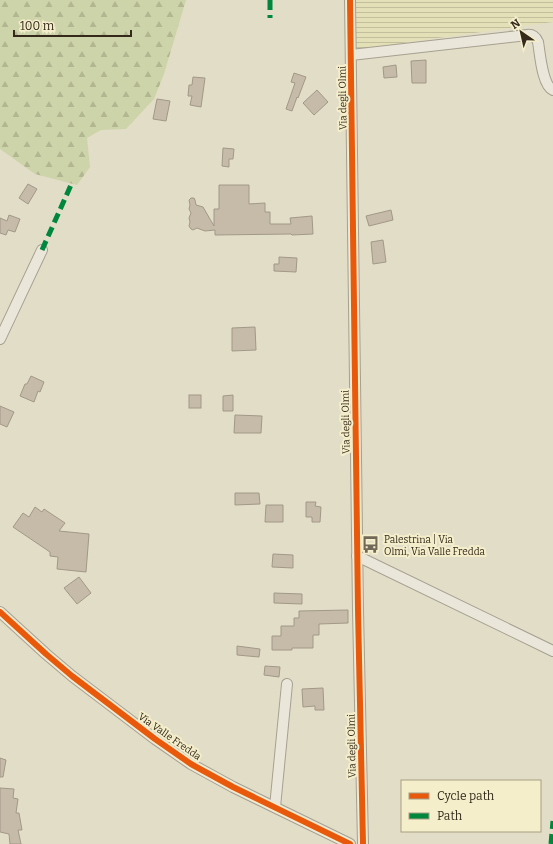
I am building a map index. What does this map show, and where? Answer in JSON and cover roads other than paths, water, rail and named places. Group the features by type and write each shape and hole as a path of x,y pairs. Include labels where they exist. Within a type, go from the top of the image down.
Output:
{"street":[{"name":"Via degli Olmi","path":"350,0 357,556 363,844"},
{"path":"351,55 531,35 535,37 538,42 545,79 548,86 553,90"},
{"path":"0,339 42,250"},
{"path":"357,556 553,651"},
{"name":"Via Valle Fredda","path":"0,612 69,673 185,760 233,787 350,844"},
{"path":"275,807 287,684"}],"place":[{"name":"Palestrina | Via Olmi, Via Valle Fredda","path":"371,545"}]}
